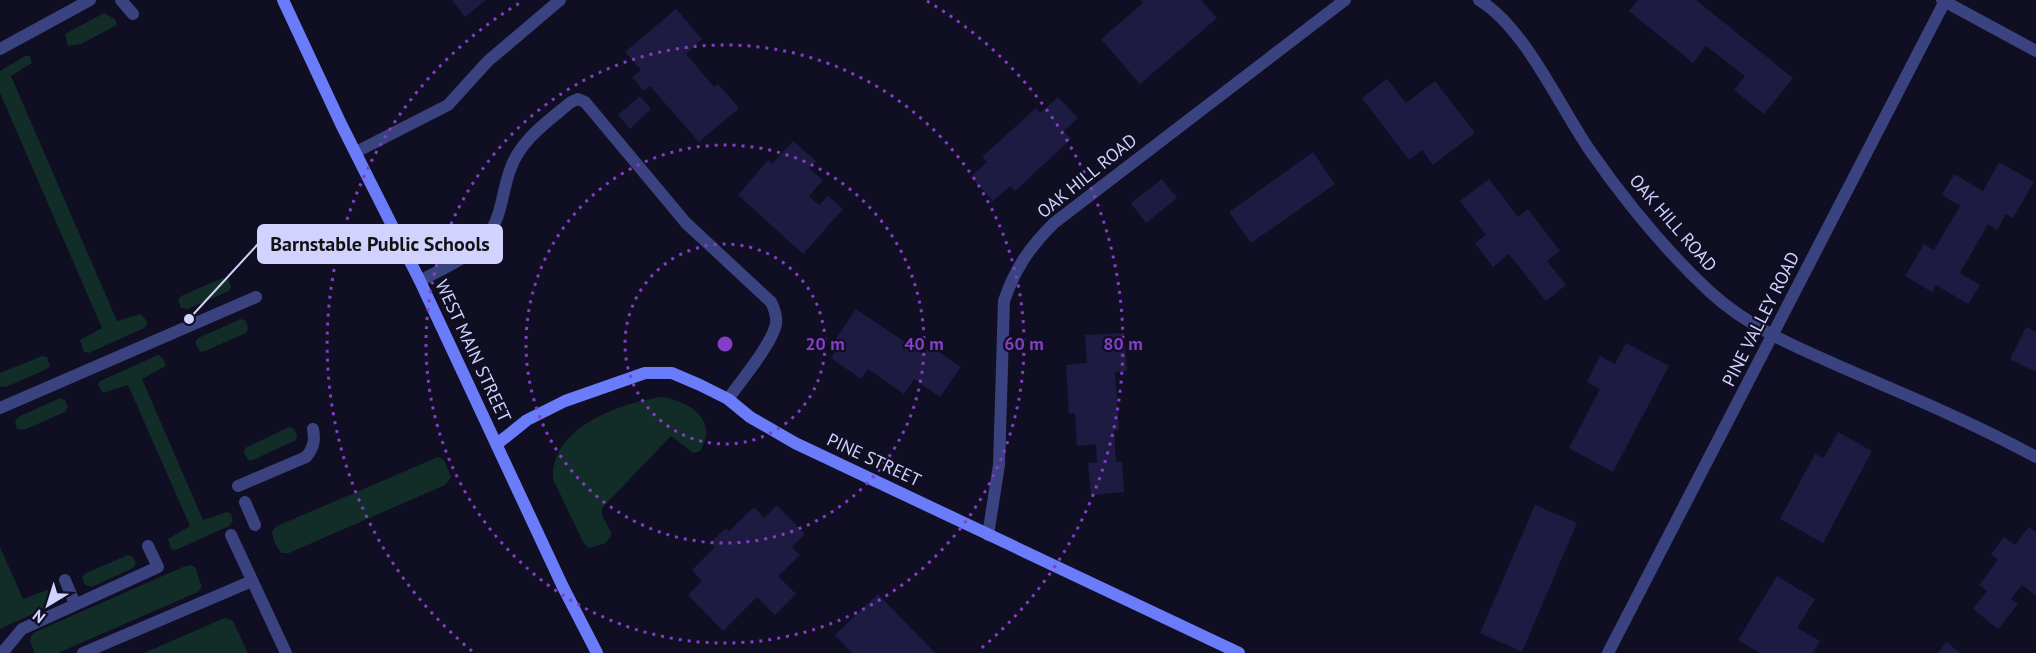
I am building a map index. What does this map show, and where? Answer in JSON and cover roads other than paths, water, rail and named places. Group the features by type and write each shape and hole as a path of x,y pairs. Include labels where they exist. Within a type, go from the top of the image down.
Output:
{"main road":[{"name":"WEST MAIN STREET","path":"283,0 340,124 420,281 563,587 597,653"},
{"name":"PINE STREET","path":"497,444 527,420 565,401 645,373 672,374 728,399 750,417 795,443 1239,653"}],"street":[{"path":"0,49 90,0"},
{"path":"121,0 133,14"},
{"path":"356,152 448,105 488,61 560,0"},
{"name":"OAK HILL ROAD","path":"988,534 999,465 1004,301 1013,275 1030,249 1054,223 1345,0"},
{"name":"OAK HILL ROAD","path":"1479,0 1502,19 1520,39 1592,153 1674,257 1711,293 1736,313 1772,336 1991,433 2036,456"},
{"path":"1944,1 2036,51"},
{"name":"PINE VALLEY ROAD","path":"1608,653 1944,1"},
{"path":"420,281 465,256 488,236 497,221 510,169 522,147 534,132 571,102 578,99 585,102 686,223 771,303 776,312 776,326 769,340 728,399"},
{"path":"0,408 256,297"},
{"path":"238,486 306,457 312,451 314,443 313,429"},
{"path":"244,502 255,525"},
{"path":"231,535 286,653"},
{"path":"2,653 22,629 158,567 148,546"},
{"path":"65,580 75,604"},
{"path":"82,653 252,581"}],"place":[{"name":"Barnstable Public Schools","path":"189,319"}]}
